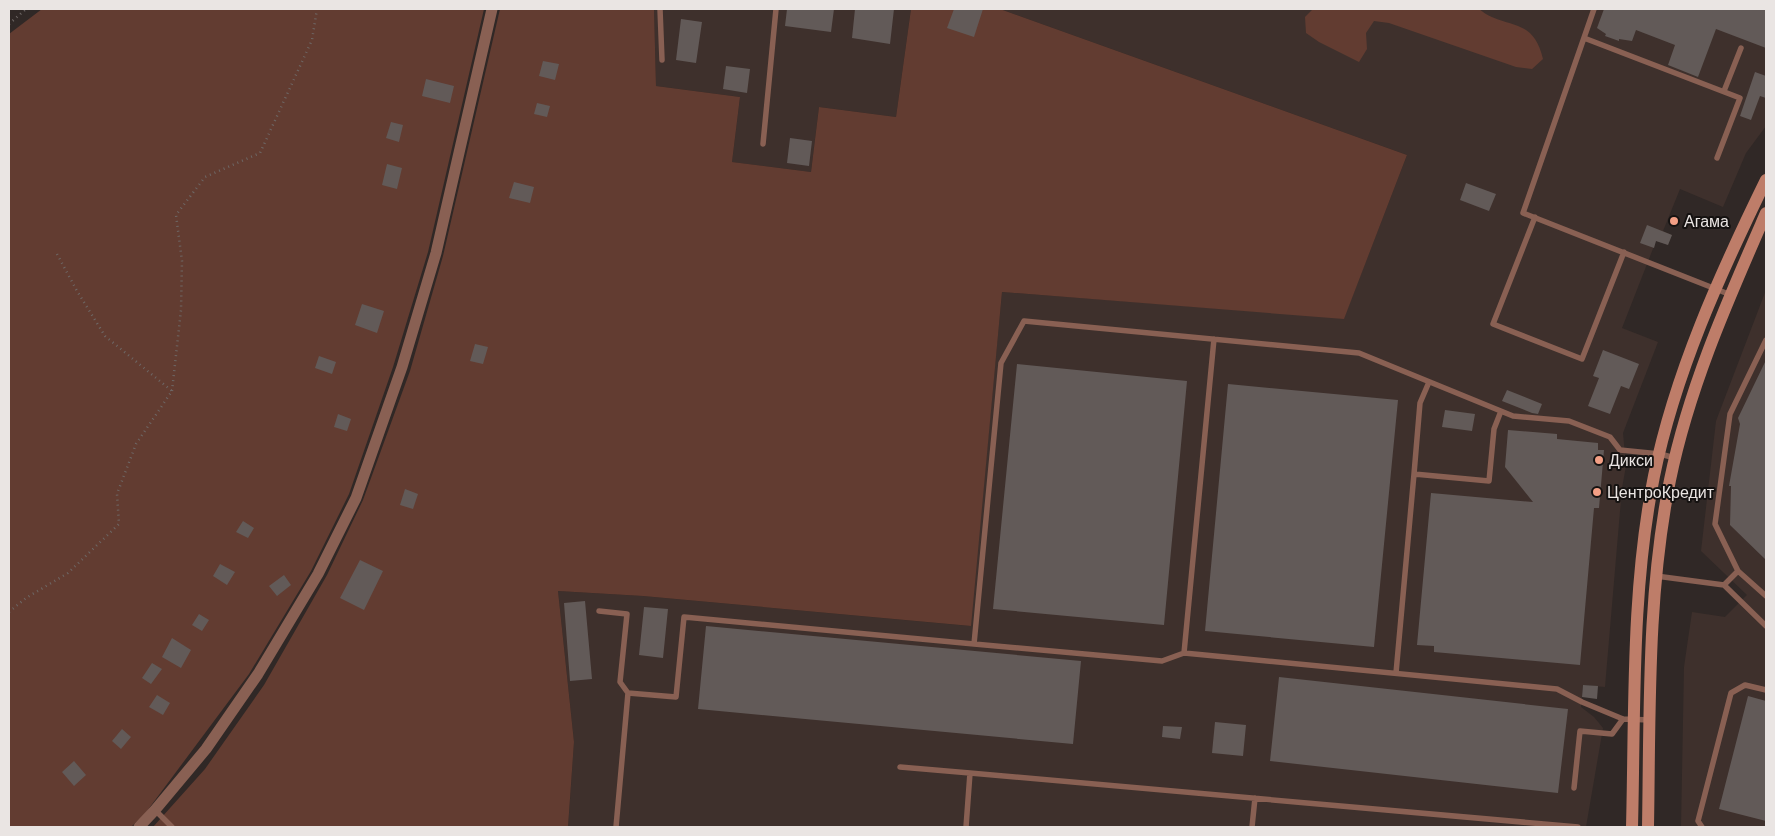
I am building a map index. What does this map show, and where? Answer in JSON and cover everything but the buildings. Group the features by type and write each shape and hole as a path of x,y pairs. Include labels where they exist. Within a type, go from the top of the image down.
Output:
{"main road":[{"path":"1632,827 1629,719 1646,524 1660,454 1668,420 1689,354 1716,288 1766,180"},
{"path":"1648,827 1653,608 1661,526 1684,423 1705,358 1766,213"}],"street":[{"path":"139,827 206,749 258,674 318,574 356,498 402,367 436,253 492,9"}],"lane":[{"path":"660,9 662,60"},
{"path":"763,144 776,9"},
{"path":"1594,9 1523,213 1731,294"},
{"path":"1584,38 1740,98 1717,158"},
{"path":"1724,92 1741,48"},
{"path":"1535,217 1493,324 1502,328 1582,359 1624,252"},
{"path":"974,644 1001,363 1024,321 1359,353 1513,416 1569,421 1610,437 1620,450 1660,454 1675,458"},
{"path":"1184,653 1214,339"},
{"path":"1766,340 1730,414 1714,524 1738,571 1766,596"},
{"path":"1396,673 1420,403 1429,382"},
{"path":"1414,474 1489,481 1494,429 1501,411"},
{"path":"1724,585 1738,571"},
{"path":"1656,576 1724,585 1766,626"},
{"path":"599,611 626,614 620,682 628,693 616,827"},
{"path":"628,693 676,697 684,617 1162,662 1184,653 1557,689 1582,702 1629,719 1650,720"},
{"path":"1702,827 1698,821 1731,693 1745,685 1766,690"},
{"path":"1574,788 1580,731 1612,734 1629,719"},
{"path":"900,767 1547,826 1578,827"},
{"path":"966,827 970,773"},
{"path":"1252,827 1254,798"},
{"path":"155,810 172,827"}],"path":[{"path":"9,24 26,9"},
{"path":"9,612 26,598 68,573 119,524 117,494 136,444 172,391 181,310 182,261 176,215 205,177 260,153 312,40 317,9"},
{"path":"57,254 105,336 172,391"}],"shaded area":[{"path":"42,9 484,9 428,252 393,367 349,494 311,571 249,674 144,815 131,827 9,827 9,34"},
{"path":"500,9 654,9 656,86 740,97 732,162 811,172 819,107 896,117 911,9 1000,9 1407,155 1344,319 1002,292 971,626 643,596 558,591 574,742 568,827 153,827 205,769 264,685 327,575 363,500 410,371 443,256"},
{"path":"654,9 911,9 896,117 819,107 811,172 732,162 740,97 656,86"},
{"path":"1000,9 1766,9 1766,126 1746,153 1723,207 1680,189 1663,231 1672,235 1668,245 1656,241 1622,328 1658,342 1623,433 1626,466 1622,488 1605,687 1583,685 1581,707 1594,717 1603,728 1586,827 568,827 574,742 558,591 643,596 970,626 1002,292 1344,318 1407,155"},
{"path":"1313,9 1479,9 1498,19 1525,29 1538,45 1543,59 1532,69 1516,67 1389,23 1374,21 1366,33 1367,49 1359,62 1319,42 1306,33 1305,17"},
{"path":"1766,290 1766,827 1681,827 1684,667 1692,612 1725,617 1747,595 1701,551 1716,421"}],"place":[{"name":"Агама","path":"1674,221"},
{"name":"Дикси","path":"1599,460"},
{"name":"ЦентроКредит","path":"1597,492"}]}
